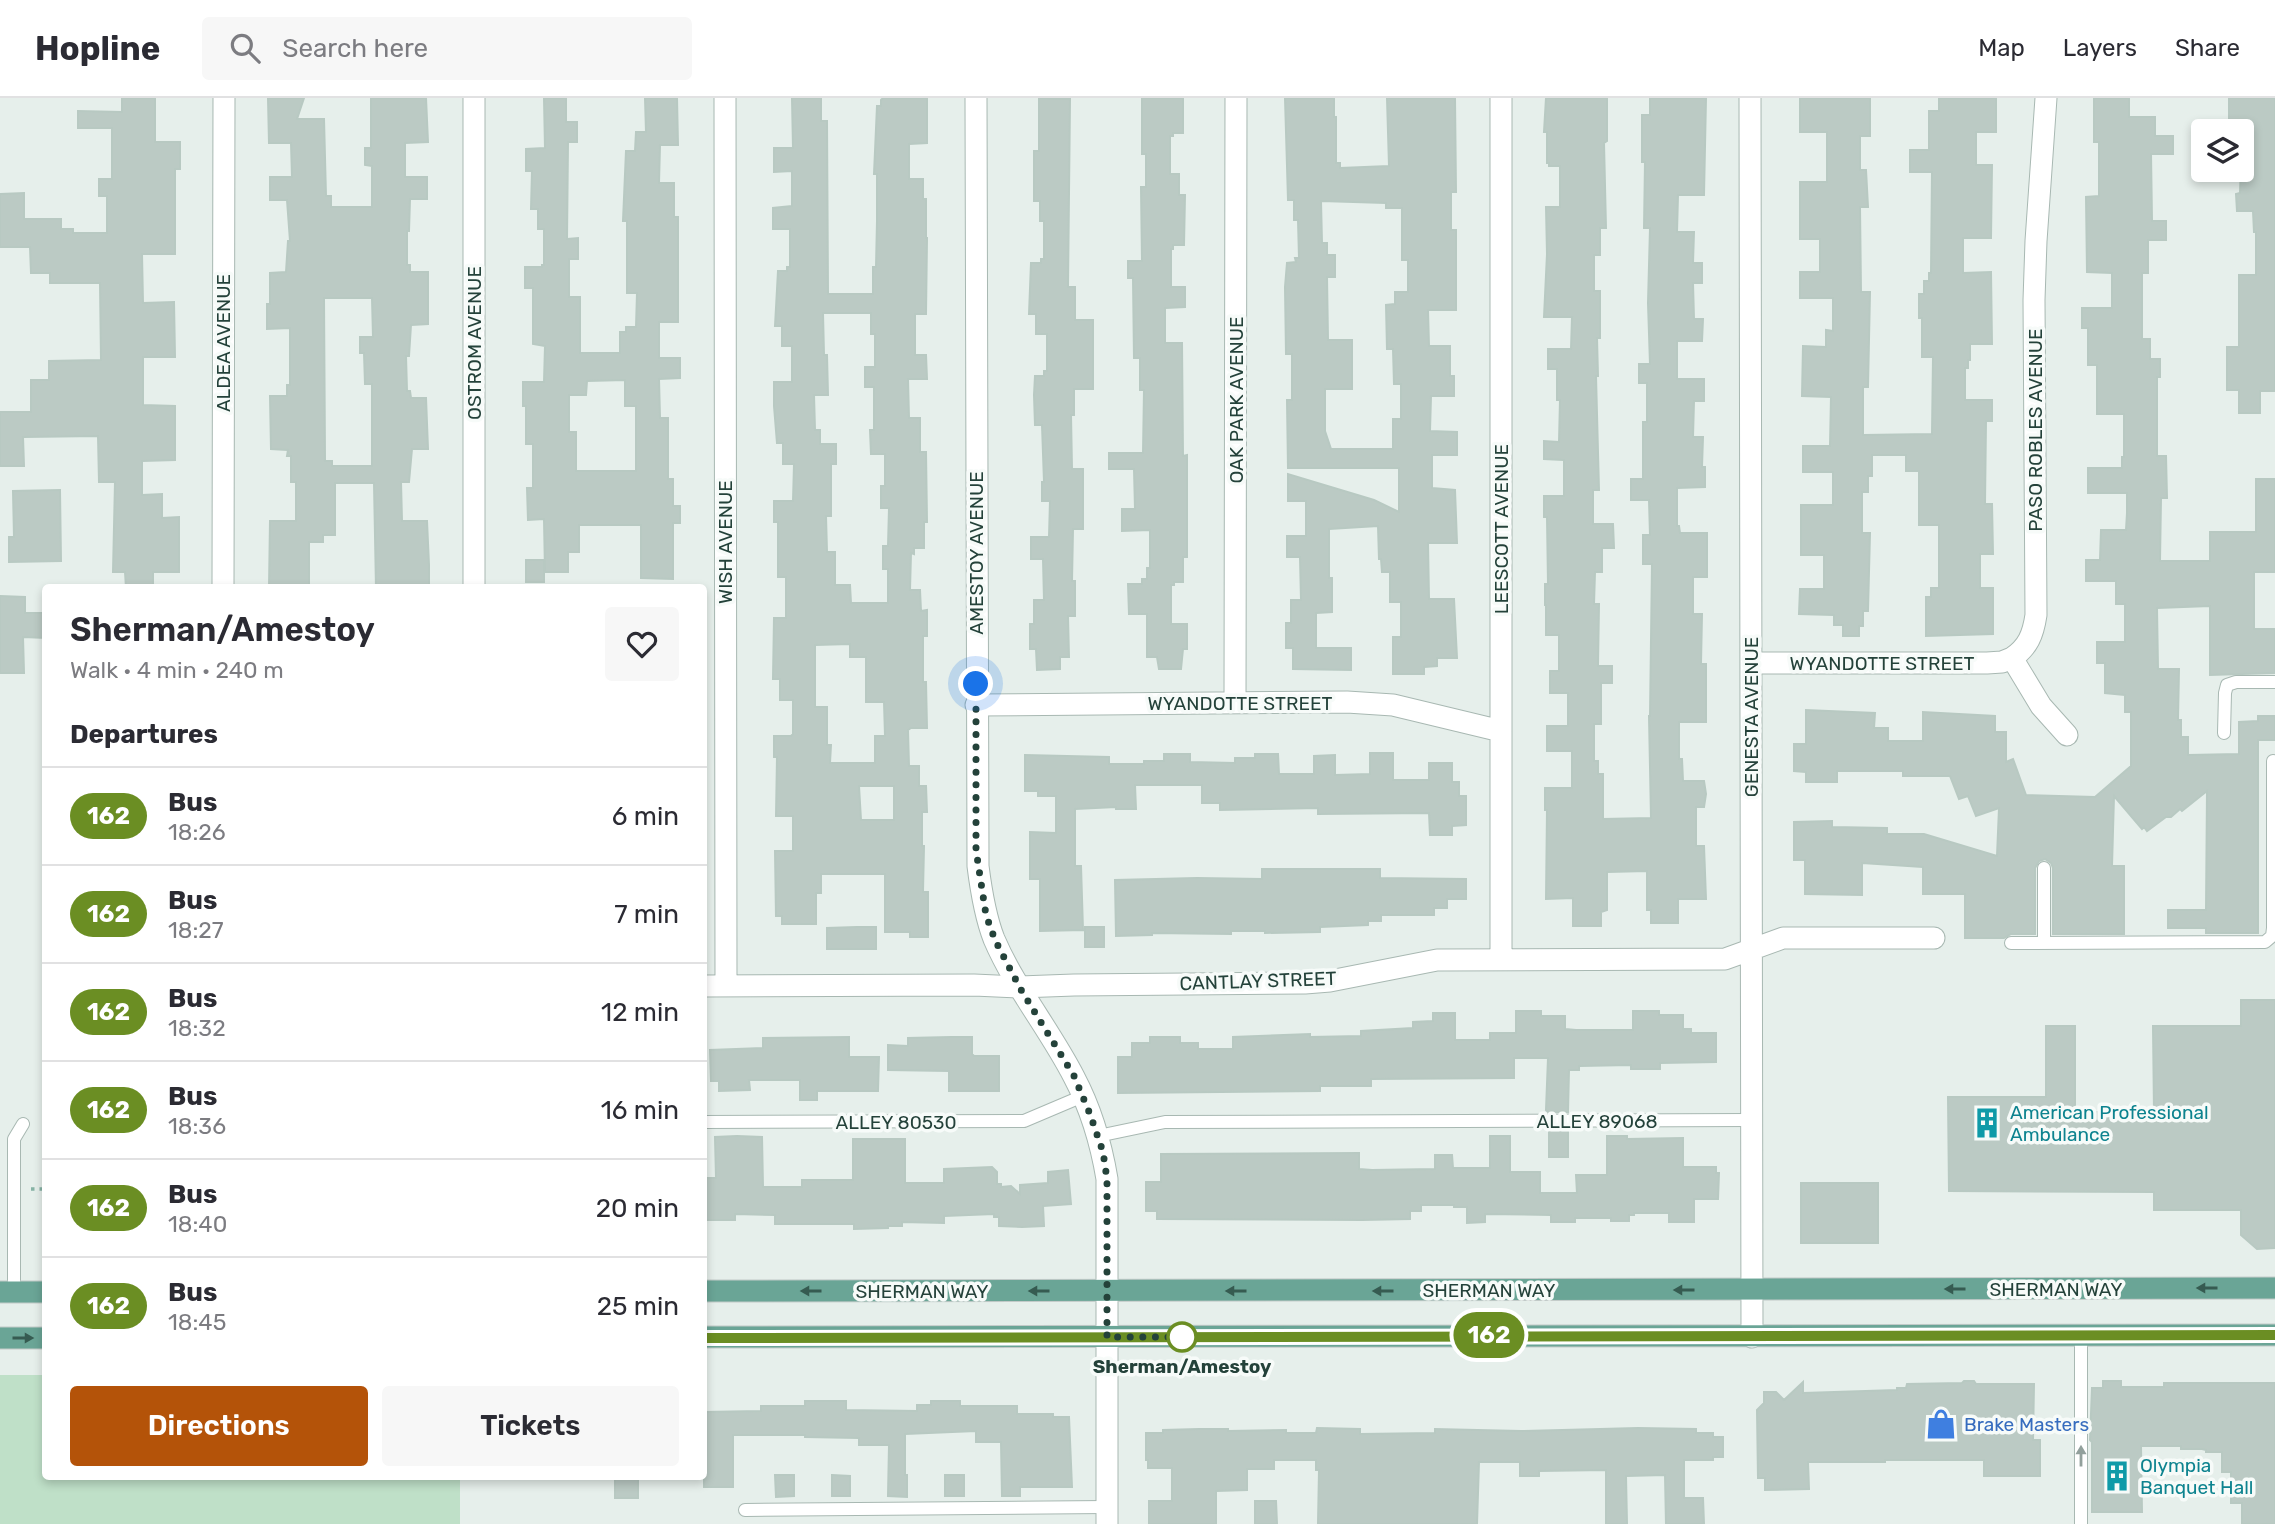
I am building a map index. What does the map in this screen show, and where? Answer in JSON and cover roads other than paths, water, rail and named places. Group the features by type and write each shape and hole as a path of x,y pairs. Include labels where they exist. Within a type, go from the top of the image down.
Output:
{"main road":[{"name":"SHERMAN WAY","path":"707,1291 2275,1288"},
{"path":"7,1292 42,1292"},
{"path":"707,1338 2275,1335"},
{"path":"0,1338 42,1338"}],"street":[{"name":"ALDEA AVENUE","path":"223,584 224,98"},
{"name":"OSTROM AVENUE","path":"474,98 474,584"},
{"name":"WISH AVENUE","path":"725,98 726,986"},
{"name":"AMESTOY AVENUE","path":"976,98 978,866 986,915 995,940 1020,988 1074,1076 1103,1152 1107,1179 1107,1516"},
{"name":"OAK PARK AVENUE","path":"1235,703 1236,98"},
{"name":"LEESCOTT AVENUE","path":"1501,98 1501,960"},
{"name":"GENESTA AVENUE","path":"1750,98 1752,1337"},
{"name":"PASO ROBLES AVENUE","path":"2012,658 2024,650 2030,641 2036,615 2034,300 2046,98"},
{"name":"WYANDOTTE STREET","path":"1752,663 1987,663 2003,662 2012,658"},
{"path":"2012,658 2041,706 2067,735"},
{"name":"WYANDOTTE STREET","path":"976,705 1347,702 1393,705 1501,730"},
{"name":"CANTLAY STREET","path":"707,986 974,985 1020,988 1305,983 1437,960 1725,959 1783,938 1934,938"}],"lane":[{"path":"2224,733 2227,685 2236,682 2275,682"},
{"path":"2011,943 2265,942 2272,936 2273,928 2273,761"},
{"path":"2044,868 2044,943"},
{"name":"ALLEY 80530","path":"707,1122 1024,1121 1083,1096"},
{"name":"ALLEY 89068","path":"1098,1136 1165,1122 1752,1120"},
{"path":"7,1292 14,1139 23,1124"},
{"path":"2081,1336 2081,1524"},
{"path":"745,1510 1107,1516"}],"place":[{"name":"American Professional Ambulance","path":"1987,1123"},
{"name":"Sherman/Amestoy","path":"1182,1337"},
{"name":"Brake Masters","path":"1941,1424"},
{"name":"Olympia Banquet Hall","path":"2117,1476"}]}
